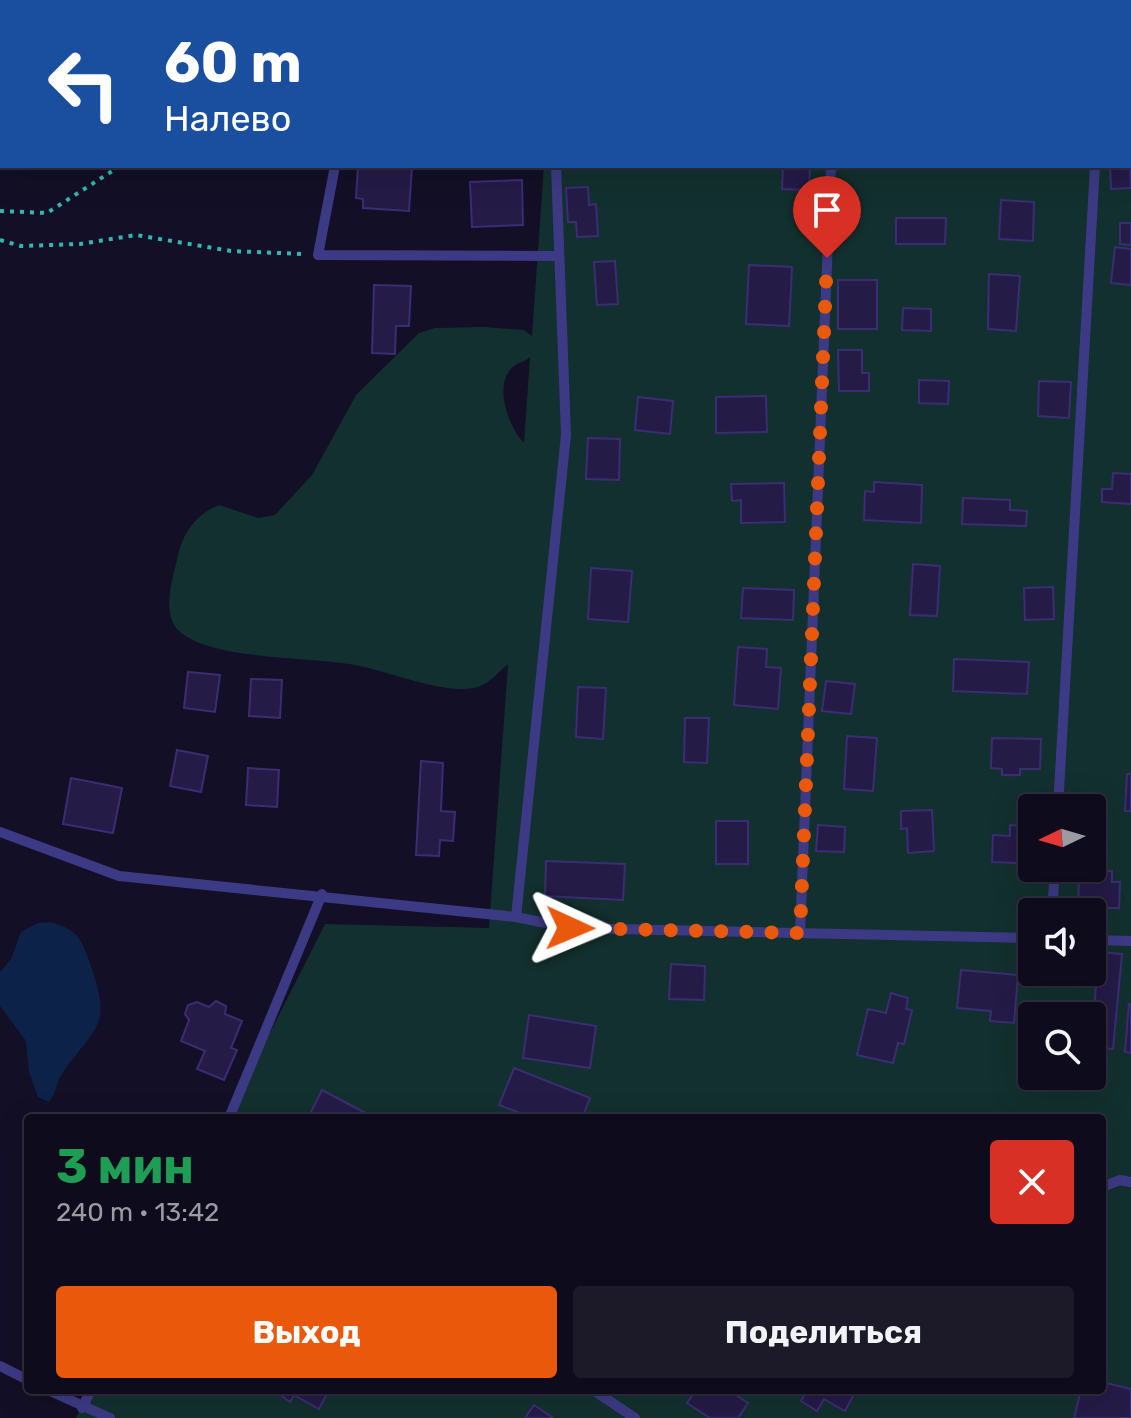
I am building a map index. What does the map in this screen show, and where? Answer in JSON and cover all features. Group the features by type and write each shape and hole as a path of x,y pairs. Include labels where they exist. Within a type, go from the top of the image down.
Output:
{"lane":[{"path":"335,168 318,255 558,256"},
{"path":"516,917 566,435 556,168"},
{"path":"800,933 831,168"},
{"path":"1059,794 1095,168"},
{"path":"0,832 119,876 322,894 516,917 570,928 1018,938"},
{"path":"231,1114 322,894"},
{"path":"1106,940 1131,941"},
{"path":"1106,1185 1120,1180 1131,1182"},
{"path":"0,1366 24,1378"},
{"path":"56,1394 110,1418"},
{"path":"82,1408 89,1394"},
{"path":"599,1394 635,1418"}],"path":[{"path":"0,211 47,213 117,168"},
{"path":"0,240 21,246 80,244 136,235 231,251 318,255"}],"green space":[{"path":"544,168 1131,168 1131,1418 76,1418 88,1394 1106,1394 1106,1114 229,1114 325,924 489,928 508,664 484,684 461,689 431,685 355,665 262,656 213,647 193,640 178,630 170,615 171,587 179,551 196,520 219,505 258,518 275,515 312,475 356,395 419,333 435,328 524,330 532,336","holes":["530,357 524,443 508,417 504,383 514,366"]}],"water":[{"path":"50,922 72,931 81,941 97,985 100,1014 92,1034 62,1074 49,1102 38,1097 29,1072 26,1041 0,1006 0,972 11,959 21,932 38,923"}],"building":[{"path":"358,168 412,168 409,211 363,208 363,199 356,198"},
{"path":"783,168 810,168 809,190 782,189"},
{"path":"1110,168 1130,168 1131,188 1111,189"},
{"path":"522,180 523,225 472,227 470,182"},
{"path":"588,187 589,205 596,204 598,236 577,237 576,222 568,222 566,188"},
{"path":"1001,200 1034,202 1033,241 999,239"},
{"path":"896,218 946,218 945,244 896,244"},
{"path":"1120,223 1131,223 1131,245 1120,244"},
{"path":"1115,247 1131,249 1131,285 1111,283"},
{"path":"615,261 618,304 597,305 594,262"},
{"path":"749,265 792,267 789,326 746,324"},
{"path":"989,274 1020,276 1016,331 988,329"},
{"path":"838,280 877,280 877,329 838,329"},
{"path":"374,285 411,286 409,326 396,326 395,354 372,353"},
{"path":"903,308 931,309 931,331 902,330"},
{"path":"838,350 862,350 862,373 869,373 869,391 839,391"},
{"path":"919,380 949,381 948,404 919,403"},
{"path":"1039,381 1071,382 1069,418 1038,416"},
{"path":"766,396 767,432 716,433 716,397"},
{"path":"638,397 673,401 670,434 635,430"},
{"path":"588,438 620,439 619,480 586,479"},
{"path":"1113,473 1131,474 1131,504 1102,502 1102,489 1112,489"},
{"path":"874,482 922,485 921,523 864,520 865,491 874,492"},
{"path":"784,483 785,522 741,523 741,500 732,501 731,484"},
{"path":"963,498 1010,500 1010,510 1027,511 1026,526 962,524"},
{"path":"913,564 940,566 937,616 910,615"},
{"path":"591,568 632,571 628,622 588,619"},
{"path":"1053,587 1054,619 1025,620 1024,588"},
{"path":"743,588 794,590 793,620 741,618"},
{"path":"738,647 767,649 766,667 781,668 778,709 734,705"},
{"path":"954,659 1029,662 1027,694 953,691"},
{"path":"188,672 220,675 215,712 184,708"},
{"path":"251,679 282,680 280,718 249,716"},
{"path":"826,681 855,684 851,714 822,711"},
{"path":"578,687 606,688 603,739 576,737"},
{"path":"685,718 709,718 707,763 684,762"},
{"path":"847,736 877,738 873,791 844,789"},
{"path":"992,738 1041,739 1040,769 1020,769 1020,775 1002,775 1002,769 991,768"},
{"path":"177,750 208,756 201,792 170,786"},
{"path":"421,761 443,763 441,811 455,812 453,841 440,840 439,856 416,855"},
{"path":"248,768 279,770 277,807 246,805"},
{"path":"1127,774 1131,774 1131,811 1125,811"},
{"path":"71,778 122,788 113,833 63,824"},
{"path":"932,810 934,851 908,853 907,828 901,829 901,811"},
{"path":"716,821 748,821 748,864 716,864"},
{"path":"818,825 845,827 844,852 816,851"},
{"path":"1010,825 1018,825 1018,863 992,862 993,835 1010,836"},
{"path":"546,861 625,864 623,900 545,896"},
{"path":"1106,871 1112,871 1112,882 1120,882 1119,908 1106,908 1106,898 1078,898 1079,882 1106,882"},
{"path":"1106,953 1122,954 1113,1049 1106,1048 1106,1002 1095,1002 1096,986 1106,986"},
{"path":"671,964 705,966 704,1000 669,999"},
{"path":"961,970 1018,975 1014,1023 990,1021 991,1011 957,1008"},
{"path":"891,993 908,998 906,1009 912,1010 904,1044 898,1043 893,1063 857,1055 868,1009 886,1013"},
{"path":"216,1001 226,1006 225,1014 242,1021 231,1048 237,1050 224,1080 197,1069 205,1051 181,1041 189,1020 185,1014 188,1005 197,1002 209,1007"},
{"path":"1131,1004 1131,1053 1125,1052"},
{"path":"529,1015 596,1026 590,1068 523,1058"},
{"path":"514,1068 590,1098 584,1114 523,1114 499,1105"},
{"path":"322,1090 367,1114 310,1114"},
{"path":"1106,1383 1131,1389 1131,1418 1074,1418 1080,1394 1106,1394"},
{"path":"279,1394 327,1394 319,1409 294,1395 290,1402"},
{"path":"693,1394 734,1394 748,1403 738,1418 710,1418 687,1403"},
{"path":"805,1394 854,1394 845,1411 824,1399 817,1411 801,1401"},
{"path":"534,1405 553,1418 525,1418"}],"route":[{"path":"570,928 800,933 827,258"}]}
